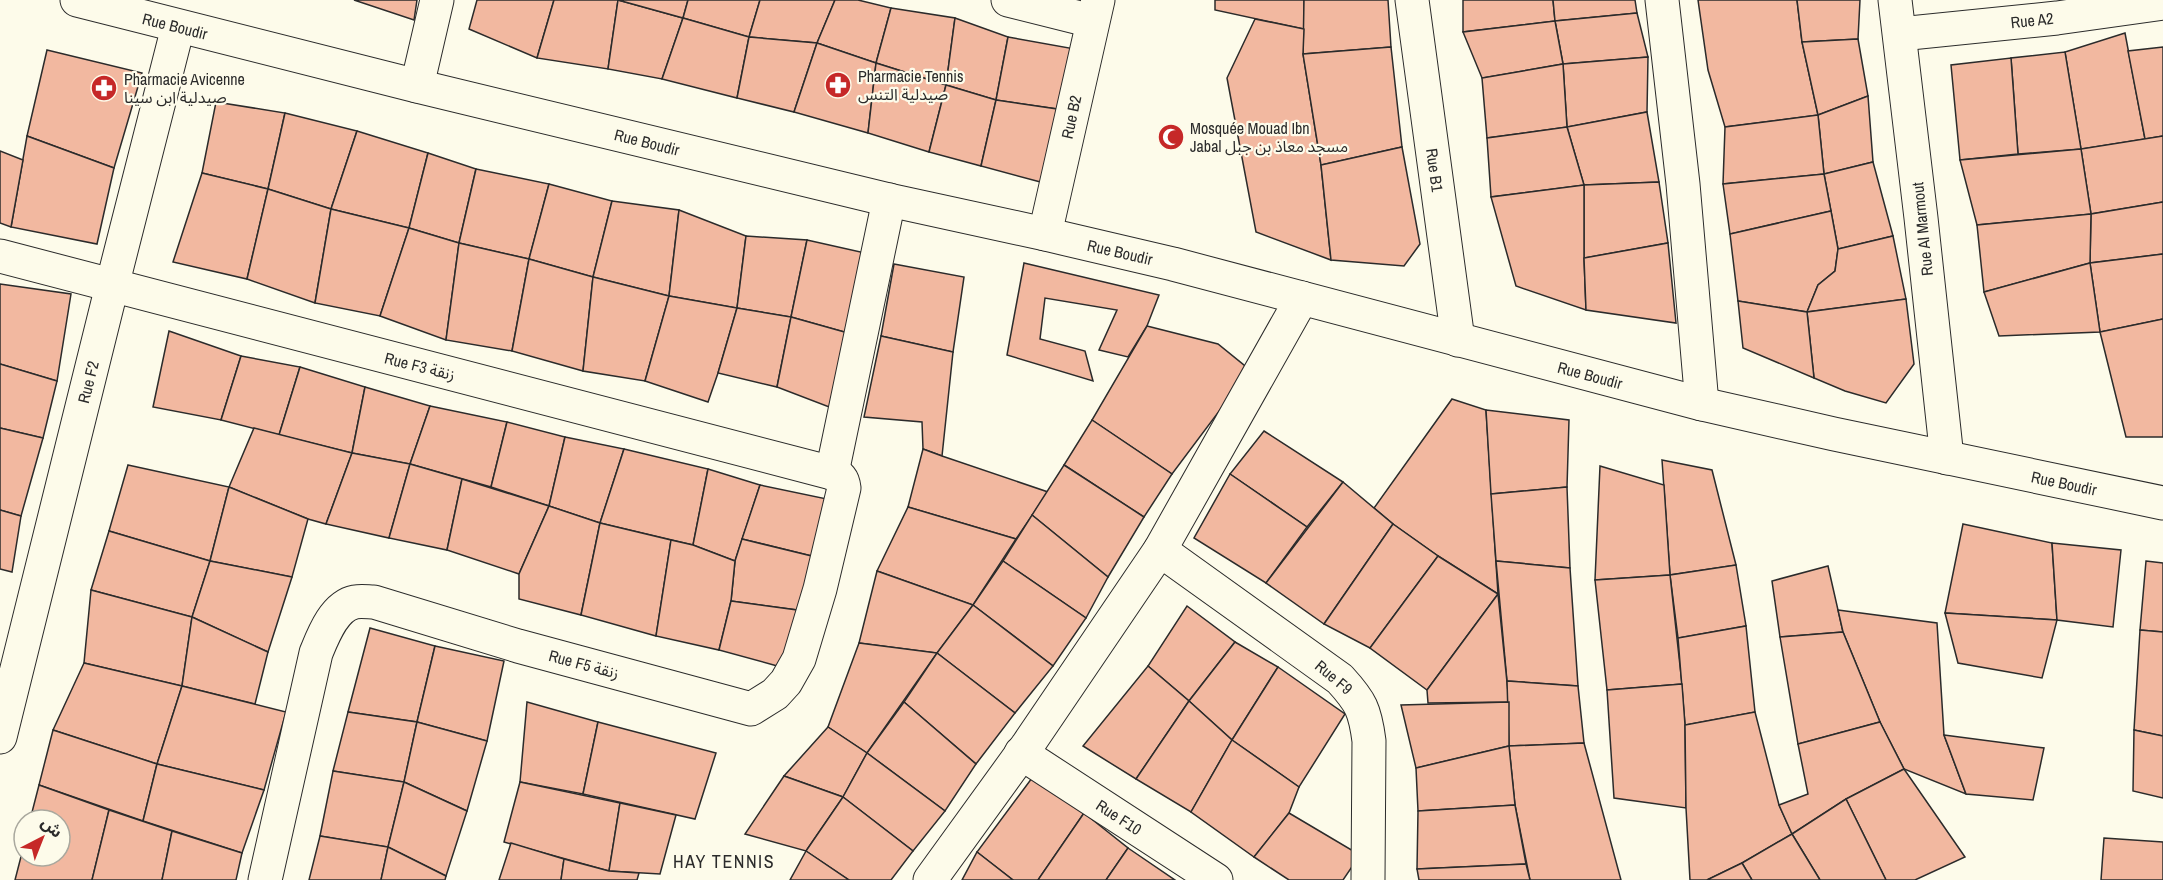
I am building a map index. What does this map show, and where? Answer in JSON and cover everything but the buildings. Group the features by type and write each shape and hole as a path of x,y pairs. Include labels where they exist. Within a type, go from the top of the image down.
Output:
{"street":[{"name":"Rue Boudir","path":"77,0 178,27 889,201 1173,264 1702,404 2163,503"},
{"path":"417,86 437,0"},
{"path":"1008,0 1095,10"},
{"name":"Rue B1","path":"1412,0 1458,340"},
{"path":"1662,0 1683,184 1702,404"},
{"name":"Rue Al Marmout","path":"1895,0 1947,458"},
{"name":"Rue A2","path":"1900,34 2057,18 2163,3"},
{"name":"Rue B2","path":"1045,234 1095,10"},
{"name":"Rue F2","path":"0,737 178,27"},
{"path":"835,474 889,201"},
{"name":"Rue F3 زنقة","path":"0,256 835,474"},
{"path":"930,880 1021,753 1160,550 1302,298"},
{"name":"Rue F5 زنقة","path":"265,880 316,653 323,634 342,609 354,602 374,602 518,646 751,709 775,694 786,682 799,659 820,589 844,488 835,474"},
{"name":"Rue F9","path":"1160,550 1340,679 1359,700 1366,721 1369,741 1368,880"},
{"name":"Rue F10","path":"1021,753 1216,880"}],"place":[{"name":"Pharmacie Tennis صيدلية التنس","path":"838,85"},
{"name":"Pharmacie Avicenne صيدلية ابن سينا","path":"104,88"},
{"name":"Mosquée Mouad Ibn Jabal مسجد معاذ بن جبل","path":"1171,137"}],"district":[{"name":"HAY TENNIS","path":"724,862"}]}
